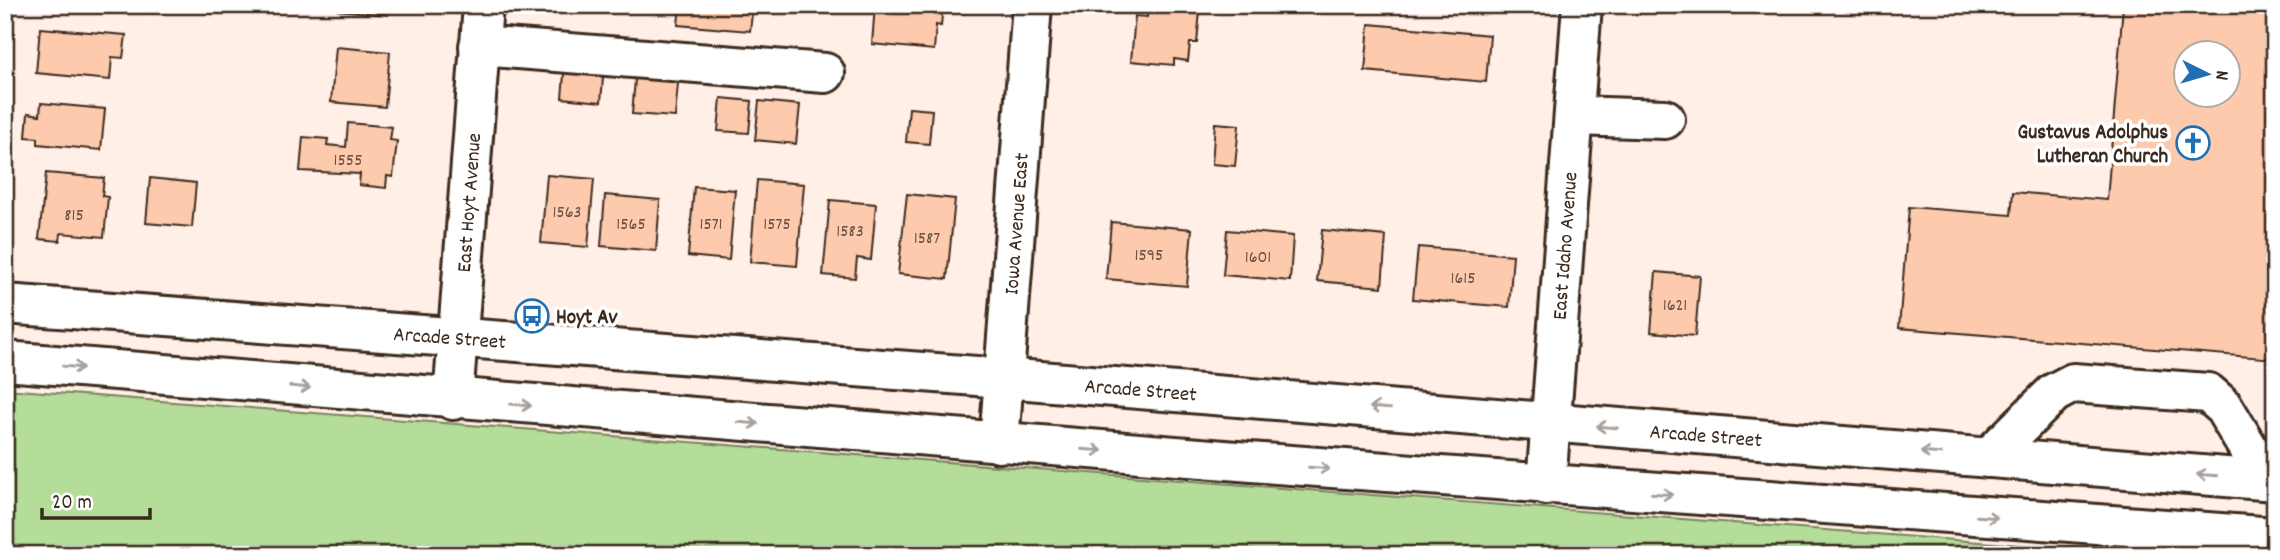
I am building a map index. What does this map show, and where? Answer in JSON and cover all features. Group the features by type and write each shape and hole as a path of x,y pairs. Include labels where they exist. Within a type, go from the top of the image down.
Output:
{"main road":[{"name":"East Hoyt Avenue","path":"453,400 482,5"},
{"name":"Iowa Avenue East","path":"999,443 1032,5"},
{"name":"East Idaho Avenue","path":"1546,485 1582,5"},
{"path":"480,46 825,73"},
{"path":"1574,116 1665,119"},
{"name":"Arcade Street","path":"5,304 1004,378 2271,480"},
{"path":"5,361 999,443 2275,537"},
{"path":"1988,458 2054,393 2073,383 2208,393 2224,406 2271,480"}],"green space":[{"path":"5,389 2147,555 5,555"}],"building":[{"path":"207,5 207,11 171,7"},
{"path":"339,5 389,5 388,15 338,10"},
{"path":"680,5 753,5 750,31 678,25"},
{"path":"875,5 943,5 941,26 936,25 934,50 872,44"},
{"path":"1148,5 1193,5 1192,10 1200,11 1197,43 1190,43 1188,61 1174,59 1174,65 1131,61 1135,16 1147,17"},
{"name":"Gustavus Adolphus Lutheran Church","path":"2123,5 2275,5 2275,359 1899,328 1909,207 2011,215 2013,192 2107,200"},
{"path":"1369,24 1490,35 1486,82 1365,71"},
{"path":"40,28 126,35 123,58 112,57 110,80 36,73"},
{"path":"336,47 390,52 385,107 331,102"},
{"path":"565,63 604,66 601,102 562,98"},
{"path":"636,68 679,72 675,117 632,114"},
{"path":"721,98 752,101 749,133 718,131"},
{"path":"759,101 800,105 796,144 755,140"},
{"path":"41,103 105,109 101,150 38,144 38,138 26,137 28,113 40,115"},
{"path":"909,108 932,110 929,144 906,142"},
{"path":"348,123 392,127 390,140 397,141 393,177 387,176 386,188 359,185 360,174 300,171 303,137 328,139 327,145 346,147"},
{"path":"1215,123 1239,125 1235,166 1212,164"},
{"path":"46,173 104,178 102,196 108,197 104,237 61,233 60,241 39,239"},
{"path":"547,175 594,179 588,247 541,243"},
{"path":"150,178 196,183 192,227 146,223"},
{"path":"757,180 804,184 797,266 750,262"},
{"path":"694,187 735,190 729,260 688,256"},
{"path":"907,194 955,199 947,279 898,274"},
{"path":"605,195 660,200 656,251 601,246"},
{"path":"830,200 876,204 871,260 857,258 855,278 823,275"},
{"path":"1111,222 1192,229 1187,286 1106,279"},
{"path":"1227,230 1293,236 1290,281 1223,275"},
{"path":"1322,230 1386,236 1382,287 1317,281"},
{"path":"1418,247 1513,255 1509,307 1413,299"},
{"path":"1656,272 1700,276 1695,336 1651,332"}],"place":[{"name":"Gustavus Adolphus Lutheran Church","path":"2193,143"},
{"name":"Hoyt Av","path":"532,316"}]}
